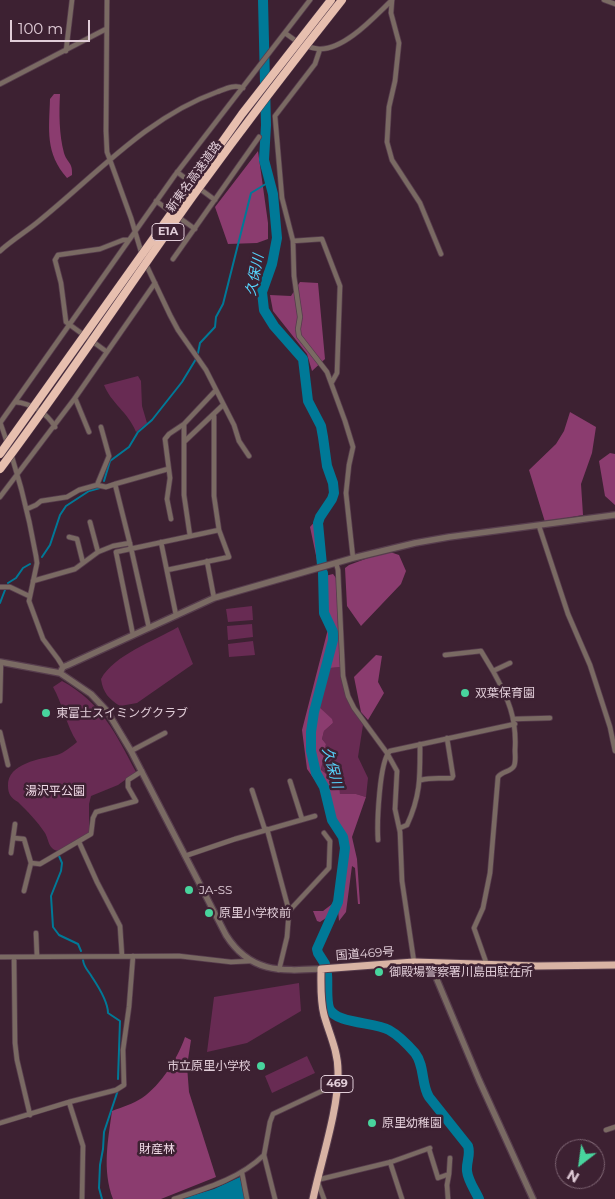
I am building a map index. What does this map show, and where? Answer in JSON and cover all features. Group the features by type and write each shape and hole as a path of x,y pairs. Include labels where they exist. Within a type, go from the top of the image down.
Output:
{"highway":[{"name":"新東名高速道路","path":"0,454 27,419 225,138 331,0"},
{"name":"新東名高速道路","path":"0,469 34,424 192,197 342,0"},
{"name":"国道469号","path":"313,1199 334,1110 337,1084 337,1061 322,1000 321,969 414,962 537,966 615,965"}],"street":[{"path":"66,51 72,0"},
{"path":"107,0 107,152 144,258 155,283 178,330 201,362 234,425 239,441 249,456"},
{"path":"310,0 176,172 0,422 18,474 36,556 37,563 29,596 31,608 43,639 58,658 61,670 100,703 115,722 226,935 239,952 251,961 279,970 321,969"},
{"path":"285,33 300,44 320,49 329,48 346,40 368,23 392,0"},
{"path":"392,0 391,13 399,43 395,81 389,107 387,142 392,160 420,203 441,254"},
{"path":"604,0 615,4"},
{"path":"0,84 106,30"},
{"path":"320,49 315,64 275,116 282,198 293,241 294,276 300,317 299,336 327,372 332,382 353,447 346,493 354,558"},
{"path":"0,251 39,221 116,153 182,108 206,96 232,87 239,86 243,88"},
{"path":"173,259 259,137"},
{"path":"176,172 215,200"},
{"path":"156,201 195,229"},
{"path":"293,241 322,239 338,279 340,293 337,373 332,382"},
{"path":"107,352 66,322 61,283 55,260 58,255 100,249 123,240 128,240"},
{"path":"0,497 55,426 155,283"},
{"path":"171,519 167,499 170,478 165,439 184,424 216,390"},
{"path":"75,398 89,432"},
{"path":"15,402 25,403 33,407 55,426"},
{"path":"184,442 223,406"},
{"path":"167,570 229,557 219,530 214,496 214,416"},
{"path":"184,424 184,495 190,536"},
{"path":"97,485 109,456 101,427"},
{"path":"27,509 41,501 67,497 79,490 97,485 106,487 168,469"},
{"path":"115,484 149,628"},
{"path":"0,700 0,663 61,670 214,598 354,558 415,543 615,515"},
{"path":"90,522 98,552"},
{"path":"539,526 568,614 590,665 612,726 615,751"},
{"path":"33,581 75,569 98,552 113,546 161,542 219,530"},
{"path":"69,536 77,539 83,563"},
{"path":"161,542 176,615"},
{"path":"131,546 116,552 133,635"},
{"path":"207,561 214,598"},
{"path":"336,563 338,570 344,676 348,696 354,708 387,753 397,771 394,800 400,828 402,881 414,962"},
{"path":"0,586 10,587 29,596"},
{"path":"446,655 480,651 507,698 514,721 514,765 511,769 502,772 498,776 490,873 483,908 474,928 487,965"},
{"path":"493,671 510,663"},
{"path":"387,753 514,721 550,718"},
{"path":"0,732 2,752 8,765"},
{"path":"131,750 165,733"},
{"path":"420,780 436,777 440,779 452,778 447,738"},
{"path":"400,828 407,825 411,816 420,780 420,744"},
{"path":"378,840 377,820 387,753"},
{"path":"31,863 40,864 91,834 93,818 96,812 136,801 128,787 128,780 142,771"},
{"path":"290,781 302,819"},
{"path":"252,790 266,829 289,911 287,936 279,970"},
{"path":"185,856 266,829 315,816"},
{"path":"11,853 15,824"},
{"path":"289,911 329,868 330,841 324,833"},
{"path":"14,838 24,839 31,863 24,891"},
{"path":"79,842 120,926 122,956"},
{"path":"36,933 37,958"},
{"path":"0,1123 116,1090 124,1085 123,1050 133,956"},
{"path":"0,958 179,956 231,962 251,961"},
{"path":"14,957 17,1060 30,1115"},
{"path":"430,963 479,1080 533,1199"},
{"path":"275,1199 264,1155 273,1114 337,1084"},
{"path":"69,1102 83,1146 82,1199"},
{"path":"606,1130 615,1127"},
{"path":"324,1199 317,1180 390,1162 430,1149 438,1178 449,1174"},
{"path":"174,1199 215,1185 242,1173 264,1155"},
{"path":"448,1199 450,1158"},
{"path":"390,1162 402,1199"},
{"path":"242,1173 247,1199"}],"green space":[{"path":"54,94 60,94 61,138 65,156 72,167 72,175 67,178 55,159 50,141 50,99"},
{"path":"258,151 268,223 268,239 257,243 228,244 215,207"},
{"path":"300,282 318,283 325,359 312,371 307,354 273,311 270,295 291,296"},
{"path":"138,376 141,381 142,406 147,423 136,432 129,419 104,385"},
{"path":"570,412 596,427 592,453 581,484 583,515 545,522 529,470 556,444 564,431"},
{"path":"610,453 615,454 615,505 605,496 599,461"},
{"path":"317,519 323,563 318,565 310,527"},
{"path":"387,551 399,555 406,571 401,584 361,626 347,606 345,568"},
{"path":"333,574 336,578 341,667 330,668 318,706 332,719 333,723 324,731 322,739 326,744 321,770 331,778 334,785 339,786 340,794 356,794 366,797 352,837 357,859 360,904 358,904 355,868 352,866 346,912 339,921 338,910 320,922 317,921 313,911 323,911 340,898 348,852 342,838 330,822 324,793 307,769 302,730 328,629 322,612 321,577"},
{"path":"252,606 253,620 228,622 226,609"},
{"path":"252,624 253,637 228,640 227,626"},
{"path":"178,627 193,664 137,703 120,706 110,698 103,688 101,679 107,670 135,649"},
{"path":"253,641 255,655 229,657 228,644"},
{"path":"376,655 382,656 378,682 384,693 368,720 361,712 354,677"},
{"path":"341,667 341,677 346,696 363,725 358,757 368,778 366,797 356,794 340,794 331,778 321,771 326,744 322,739 324,731 333,723 318,706 330,668"},
{"name":"湯沢平公園","path":"62,681 76,689 106,720 136,772 118,785 91,796 89,804 89,833 58,851 52,848 45,833 36,821 10,796 8,786 9,778 19,767 26,763 60,754 77,742 53,687"},
{"path":"299,983 301,1011 247,1043 207,1052 214,997"},
{"name":"財産林","path":"185,1037 191,1040 187,1066 189,1092 216,1177 161,1199 113,1199 107,1166 112,1111 139,1100 156,1086 178,1054"},
{"path":"307,1056 315,1073 272,1093 265,1076"}],"water":[{"path":"240,1177 245,1199 181,1199 214,1189"}],"waterway":[{"name":"久保川","path":"263,0 266,125 264,160 273,194 277,238 272,264 262,292 264,310 274,326 303,359 308,401 321,426 327,466 333,483 334,493 318,523 322,565"},
{"path":"198,353 200,343 215,327 216,317 223,304 251,193 269,182"},
{"path":"104,481 110,461 129,447 138,432 152,420 182,382 196,359"},
{"path":"42,557 50,545 60,515 66,506 89,491 100,488"},
{"path":"8,583 16,578 23,568 30,564"},
{"name":"久保川","path":"323,573 324,613 333,632 333,640 314,712 311,751 316,773 324,787 332,820 343,837 345,848 338,902 317,949 325,964"},
{"path":"0,603 5,590"},
{"path":"59,856 62,863 61,871 51,896 53,927 59,935 78,944 81,951"},
{"path":"83,960 85,967 102,995 108,1013 120,1021 118,1079"},
{"name":"久保川","path":"327,974 328,1004 333,1013 347,1020 383,1027 403,1040 415,1053 429,1097 468,1146 468,1175 479,1199"},
{"path":"102,1199 99,1188 104,1132 118,1090"}],"place":[{"name":"双葉保育園","path":"465,693"},
{"name":"東富士スイミングクラブ","path":"46,713"},
{"name":"JA-SS","path":"189,890"},
{"name":"原里小学校前","path":"209,913"},
{"name":"御殿場警察署川島田駐在所","path":"379,972"},
{"name":"市立原里小学校","path":"261,1066"},
{"name":"原里幼稚園","path":"372,1123"}]}
